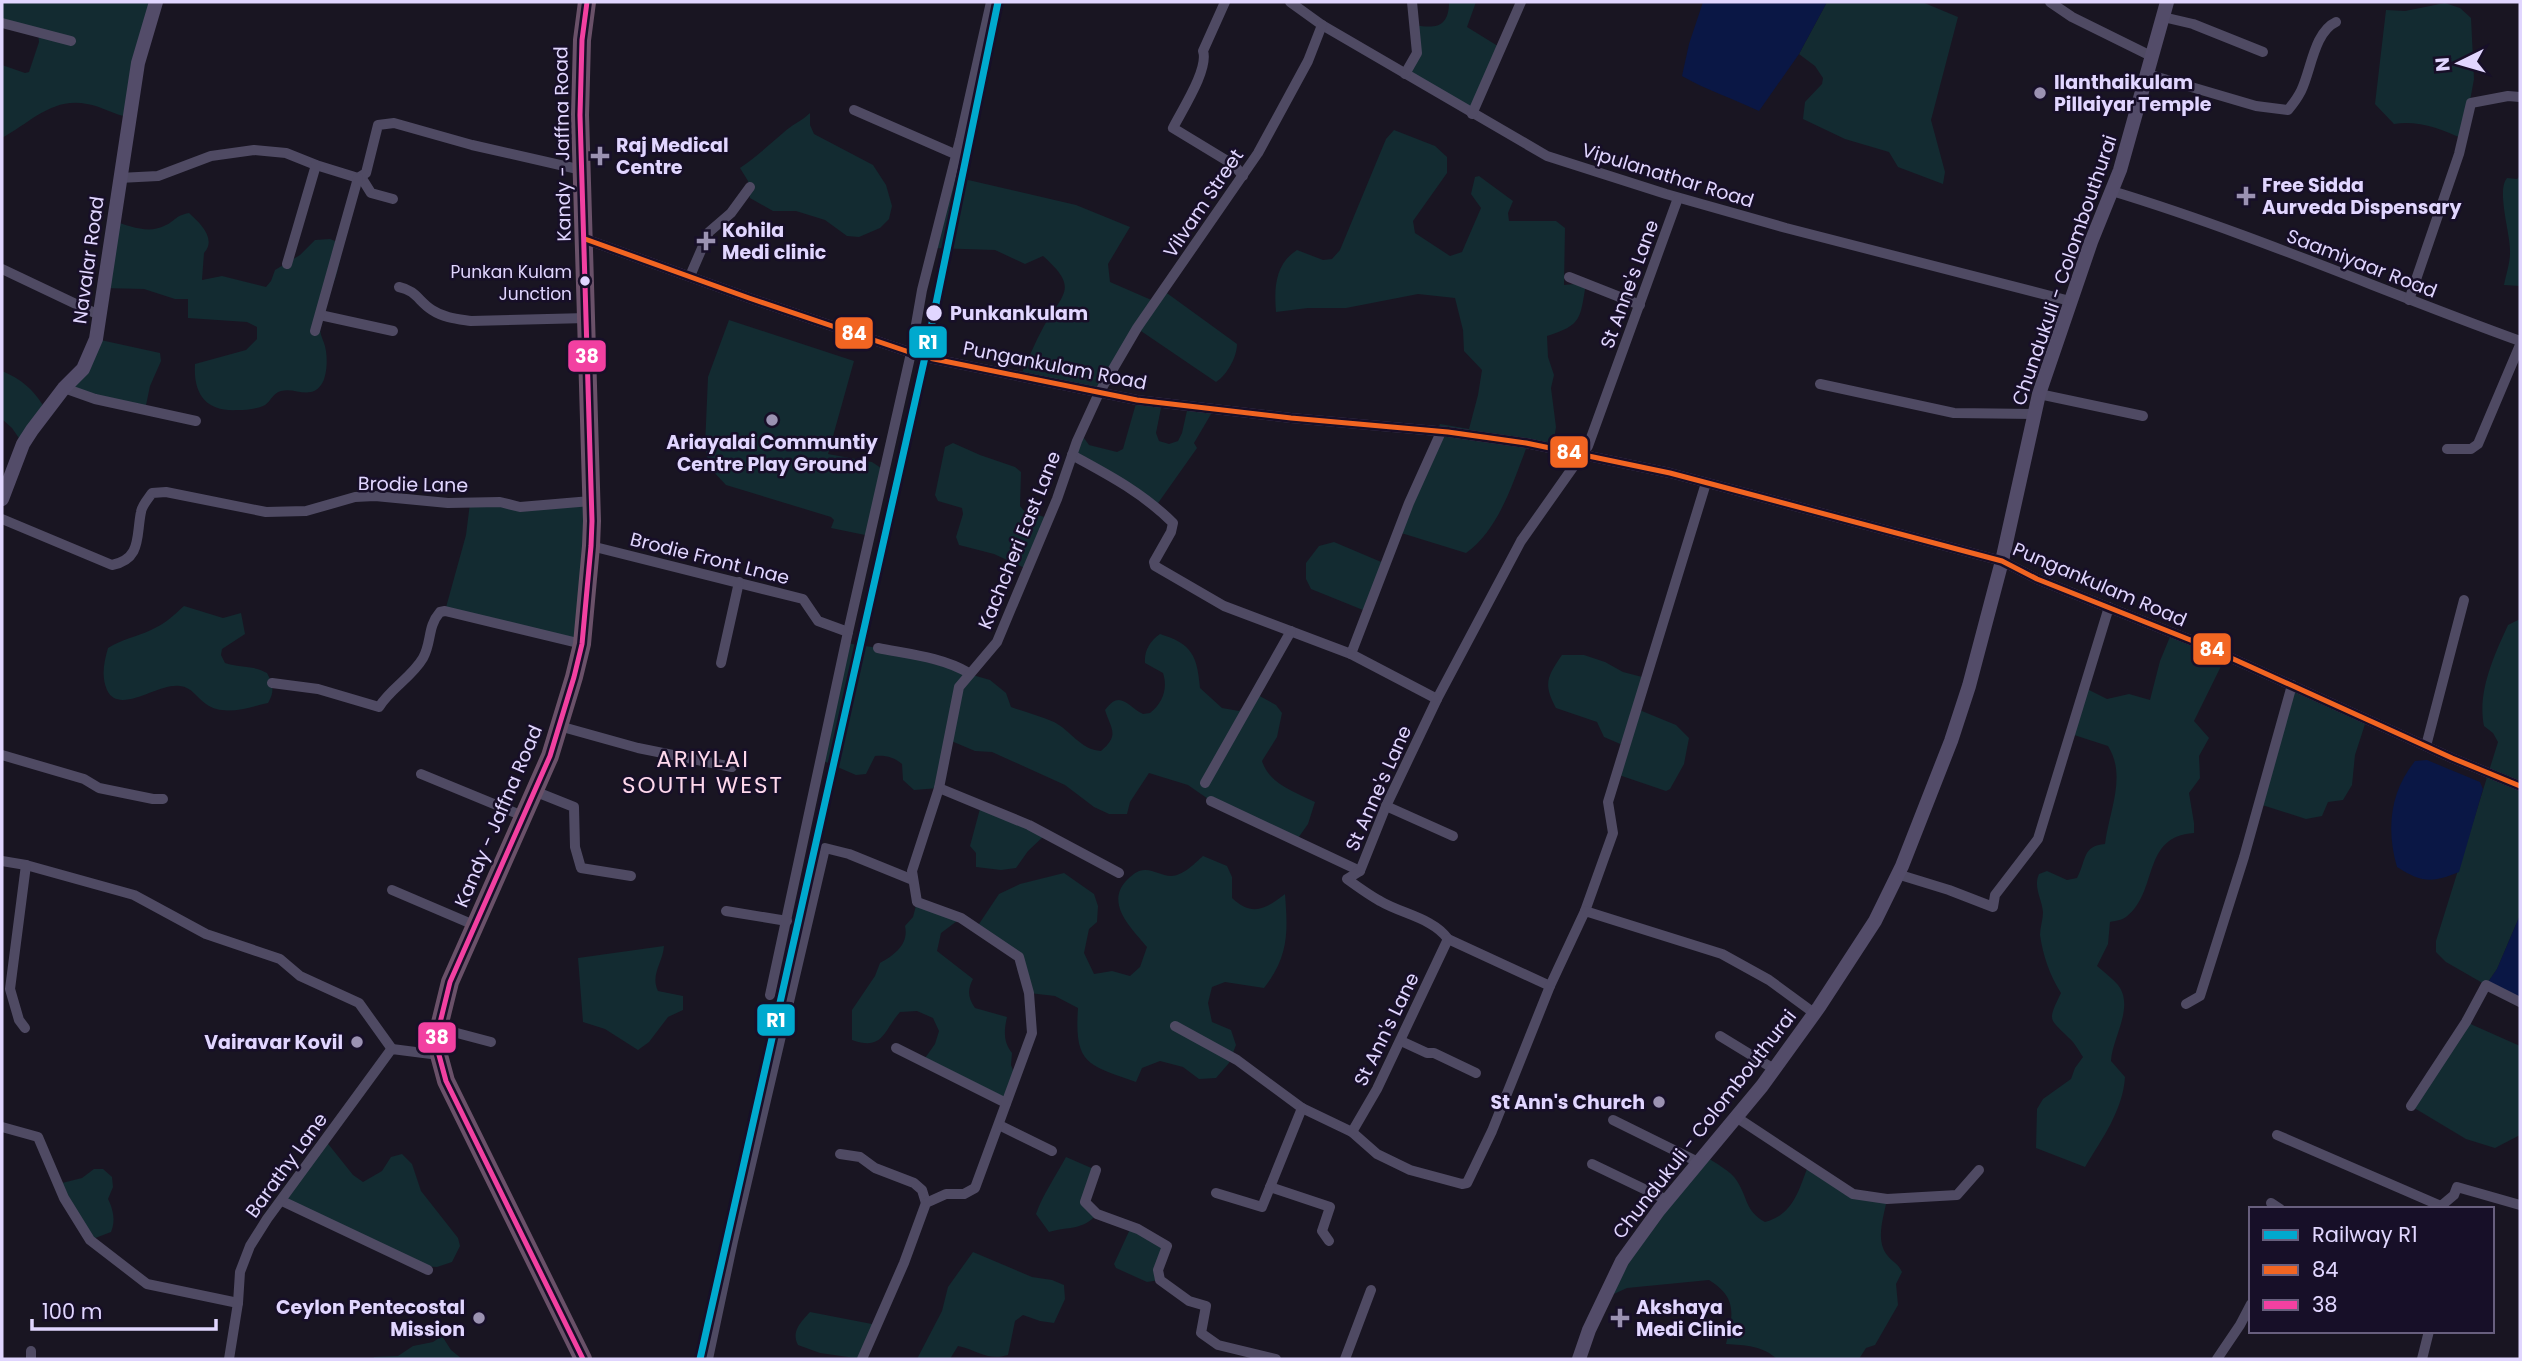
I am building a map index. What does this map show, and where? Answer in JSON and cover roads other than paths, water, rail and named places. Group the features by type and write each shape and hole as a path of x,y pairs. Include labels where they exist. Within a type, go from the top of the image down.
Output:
{"highway":[{"name":"Kandy - Jaffna Road","path":"583,1359 446,1081 439,1055 438,1028 450,982 550,756 582,644 592,546 582,170 582,40 587,2"}],"main road":[{"name":"Navalar Road","path":"2,499 23,444 46,410 83,369 96,339 138,62 156,2"},
{"name":"Chundukuli - Colombouthurai","path":"1579,1359 1589,1330 1622,1261 1667,1200 1774,1069 1814,1013 1875,921 1897,874 1951,741 1970,683 2002,561 2039,394 2070,301 2112,191 2167,2"}],"street":[{"path":"771,995 848,632 911,353 922,290 957,156 991,2"},
{"path":"1226,2 1203,51 1205,58 1202,70 1173,128 1234,165 1243,176"},
{"name":"Vipulanathar Road","path":"1290,2 1322,25 1547,156 1678,198 1978,279 2070,301"},
{"path":"1405,74 1417,53 1412,2"},
{"path":"1472,114 1521,2"},
{"path":"2050,2 2072,17 2153,57"},
{"path":"2163,16 2193,24 2263,52"},
{"path":"2147,74 2256,106 2288,110 2302,90 2308,65 2328,26 2336,22"},
{"path":"2,23 71,41"},
{"name":"Vilvam Street","path":"1099,393 1138,328 1258,153 1308,61 1322,25"},
{"path":"2409,299 2459,154 2471,103 2508,96 2520,97"},
{"path":"855,110 957,156"},
{"path":"315,331 360,178 366,173 378,125 394,123 472,145 582,170"},
{"path":"119,178 158,176 211,156 254,150 286,153 360,178 371,192 393,199"},
{"path":"287,264 316,165"},
{"path":"690,276 709,232 731,214 750,187"},
{"name":"Saamiyaar Road","path":"2112,191 2186,214 2520,343"},
{"name":"St Anne's Lane","path":"1550,986 1448,939 1428,922 1381,902 1348,879 1360,871 1386,806 1437,699 1521,541 1584,455 1678,198"},
{"name":"Pungankulam Road","path":"585,239 911,353 1137,400 1526,443 1706,483 2002,561 2037,579 2292,685 2520,786"},
{"path":"2,269 99,315"},
{"path":"1569,277 1640,305"},
{"path":"399,288 411,290 432,310 456,319 471,321 587,318"},
{"path":"320,315 393,331"},
{"path":"2447,449 2470,449 2478,444 2520,343"},
{"path":"1820,384 1954,413 2035,414"},
{"path":"64,388 95,399 196,421"},
{"name":"Kachcheri East Lane","path":"913,880 912,871 939,788 959,687 997,642 1099,393"},
{"path":"2039,394 2143,416"},
{"path":"1351,654 1409,503 1441,432"},
{"path":"1072,455 1129,486 1156,506 1172,523 1171,532 1154,562 1155,566 1224,606 1351,654 1437,699"},
{"path":"1175,1026 1237,1060 1302,1108 1352,1132 1377,1154 1410,1170 1467,1183 1492,1131 1550,986 1585,911 1613,833 1608,802 1706,483"},
{"name":"Brodie Lane","path":"2,519 112,565 124,562 133,553 141,509 152,493 166,492 266,512 306,511 355,497 375,496 448,503 500,502 520,507 591,501"},
{"name":"Brodie Front Lnae","path":"592,546 803,599 818,621 848,632"},
{"path":"721,663 739,582"},
{"path":"2426,746 2464,600"},
{"path":"1897,874 1993,907 1995,895 2038,839 2109,607"},
{"path":"272,683 318,689 379,707 415,671 425,654 433,621 440,612 445,611 582,644"},
{"path":"1205,783 1291,631"},
{"path":"878,648 918,655 957,666 969,673"},
{"path":"2186,1004 2200,996 2244,857 2292,685"},
{"path":"559,726 638,748 732,767"},
{"path":"2,755 84,779 99,788 163,799"},
{"path":"421,774 523,816"},
{"path":"939,788 1029,825 1119,873"},
{"path":"534,791 574,807 575,846 581,868 631,876"},
{"path":"1211,801 1360,871"},
{"path":"1386,806 1453,836"},
{"path":"708,1359 825,848 849,854 913,880 917,902 961,918 1019,957 1029,993 1032,1033 999,1125 975,1188 964,1194 946,1194 926,1203"},
{"path":"2,861 26,865 134,895 206,934 280,959 300,976 359,1003 393,1049 439,1055"},
{"path":"25,1028 19,1020 10,989 26,865"},
{"path":"392,890 474,925"},
{"path":"726,911 787,921"},
{"path":"1585,911 1722,954 1769,979 1814,1013"},
{"name":"St Ann's Lane","path":"1352,1132 1401,1041 1448,939"},
{"path":"2411,1105 2466,1022 2486,985 2520,1002"},
{"path":"438,1028 491,1042"},
{"path":"1720,1036 1774,1069"},
{"path":"1401,1041 1476,1073"},
{"path":"896,1048 1006,1102"},
{"name":"Barathy Lane","path":"229,1359 240,1272 250,1246 393,1049"},
{"path":"1216,1193 1262,1208 1302,1108"},
{"path":"1736,1117 1853,1194 1888,1199 1957,1195 1979,1170"},
{"path":"1612,1120 1698,1162"},
{"path":"999,1125 1052,1151"},
{"path":"2,1128 38,1137 64,1198 90,1240 147,1284 238,1303"},
{"path":"2277,1135 2441,1206 2454,1195 2457,1186 2520,1205"},
{"path":"840,1154 860,1157 875,1168 914,1183 922,1190 926,1203 904,1263 862,1359"},
{"path":"1592,1164 1667,1200"},
{"path":"1096,1170 1085,1202 1097,1214 1138,1229 1167,1246 1158,1270 1160,1280 1189,1301 1206,1306 1201,1333 1218,1345 1276,1359"},
{"path":"1270,1187 1330,1207 1322,1231 1329,1241"},
{"path":"282,1201 428,1270"},
{"path":"1345,1359 1371,1290"},
{"path":"2217,1359 2249,1308"},
{"path":"2422,1359 2428,1333"}],"water":[{"path":"1703,2 1827,2 1799,54 1759,111 1682,76"},
{"path":"2427,760 2480,782 2483,789 2459,872 2427,880 2397,867 2391,825 2400,785 2415,761"},
{"path":"2520,915 2520,1002 2486,985 2497,969"}],"rail line":[{"name":"R1","path":"700,1359 925,357 998,2"}],"place":[{"name":"Ilanthaikulam Pillaiyar Temple","path":"2040,93"},
{"name":"Raj Medical Centre","path":"600,156"},
{"name":"Free Sidda Aurveda Dispensary","path":"2246,196"},
{"name":"Kohila Medi clinic","path":"706,241"},
{"name":"Punkan Kulam Junction","path":"585,281"},
{"name":"Punkankulam","path":"934,313"},
{"name":"Ariayalai Communtiy Centre Play Ground","path":"772,420"},
{"name":"Vairavar Kovil","path":"357,1042"},
{"name":"St Ann's Church","path":"1659,1102"},
{"name":"Ceylon Pentecostal Mission","path":"479,1318"},
{"name":"Akshaya Medi Clinic","path":"1620,1318"}],"district":[{"name":"ARIYLAI SOUTH WEST","path":"703,772"}]}
